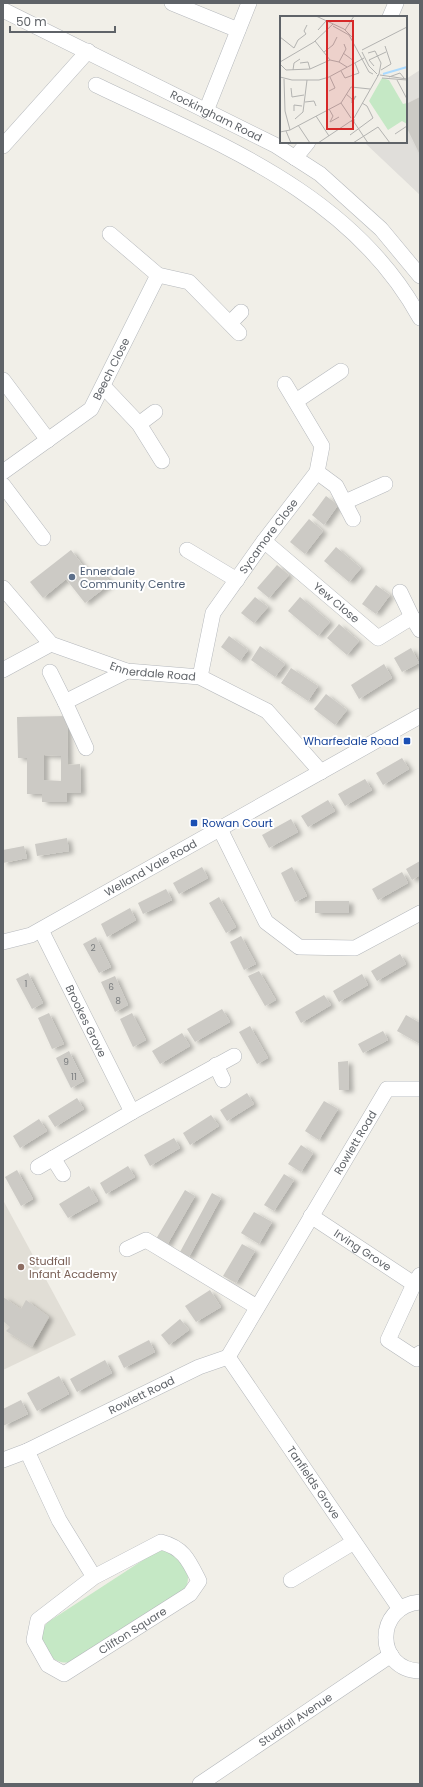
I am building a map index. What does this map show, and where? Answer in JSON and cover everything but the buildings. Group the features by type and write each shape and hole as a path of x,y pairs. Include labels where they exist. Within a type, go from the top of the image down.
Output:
{"street":[{"path":"172,3 238,30"},
{"path":"206,111 249,3"},
{"path":"390,16 396,3"},
{"name":"Rockingham Road","path":"3,10 275,145 296,158 320,174 380,229 420,276"},
{"path":"3,146 88,51"},
{"path":"96,85 254,162 303,192 337,218 365,244 390,274 420,318"},
{"path":"296,158 307,143"},
{"path":"110,234 158,275 189,282 235,328 241,312"},
{"name":"Beech Close","path":"3,472 90,409 158,275"},
{"path":"296,401 341,371"},
{"path":"3,380 48,440"},
{"name":"Sycamore Close","path":"200,677 213,613 264,541 317,472 322,446 285,384"},
{"path":"103,386 139,424 162,461"},
{"path":"139,424 155,412"},
{"path":"317,472 336,486 354,519"},
{"path":"345,502 385,484"},
{"path":"3,485 43,538"},
{"name":"Yew Close","path":"264,541 378,638 416,624 400,592"},
{"path":"186,550 237,580"},
{"name":"Ennerdale Road","path":"3,588 51,644 127,671 200,677 267,711 321,772"},
{"path":"3,670 51,644"},
{"path":"65,702 127,671"},
{"path":"50,672 86,748"},
{"name":"Welland Vale Road","path":"3,942 31,935 41,930 420,716"},
{"path":"220,829 266,922 299,947 355,948 420,913"},
{"name":"Brookes Grove","path":"41,930 132,1112"},
{"path":"38,1167 132,1112 234,1056"},
{"path":"216,1065 223,1080"},
{"name":"Rowlett Road","path":"3,1460 27,1451 199,1367 228,1357 387,1089 420,1089"},
{"path":"53,1158 63,1174"},
{"name":"Irving Grove","path":"311,1216 417,1280 388,1340 417,1358 420,1353"},
{"path":"127,1249 146,1240 257,1307"},
{"name":"Tanfields Grove","path":"228,1357 400,1609"},
{"path":"27,1451 59,1520 94,1577"},
{"name":"Clifton Square","path":"161,1542 175,1546 190,1562 199,1581 190,1594 64,1674 48,1665 34,1640 38,1620 94,1577 161,1542"},
{"path":"291,1580 354,1542"},
{"path":"420,1602 409,1604 392,1616 385,1635 386,1645 391,1655 398,1663 408,1669 420,1671"},
{"name":"Studfall Avenue","path":"200,1784 391,1655"}],"shaded area":[{"path":"420,70 420,195 365,143 407,143 407,78"},
{"name":"Studfall Infant Academy","path":"3,1200 76,1335 3,1370"}],"green space":[{"path":"157,1551 170,1551 176,1554 184,1563 187,1569 188,1581 183,1592 77,1661 61,1662 48,1654 43,1644 42,1632 48,1622"}],"place":[{"name":"Ennerdale Community Centre","path":"72,577"},
{"name":"Wharfedale Road","path":"407,741"},
{"name":"Rowan Court","path":"194,823"},
{"name":"Studfall Infant Academy","path":"21,1267"}]}
